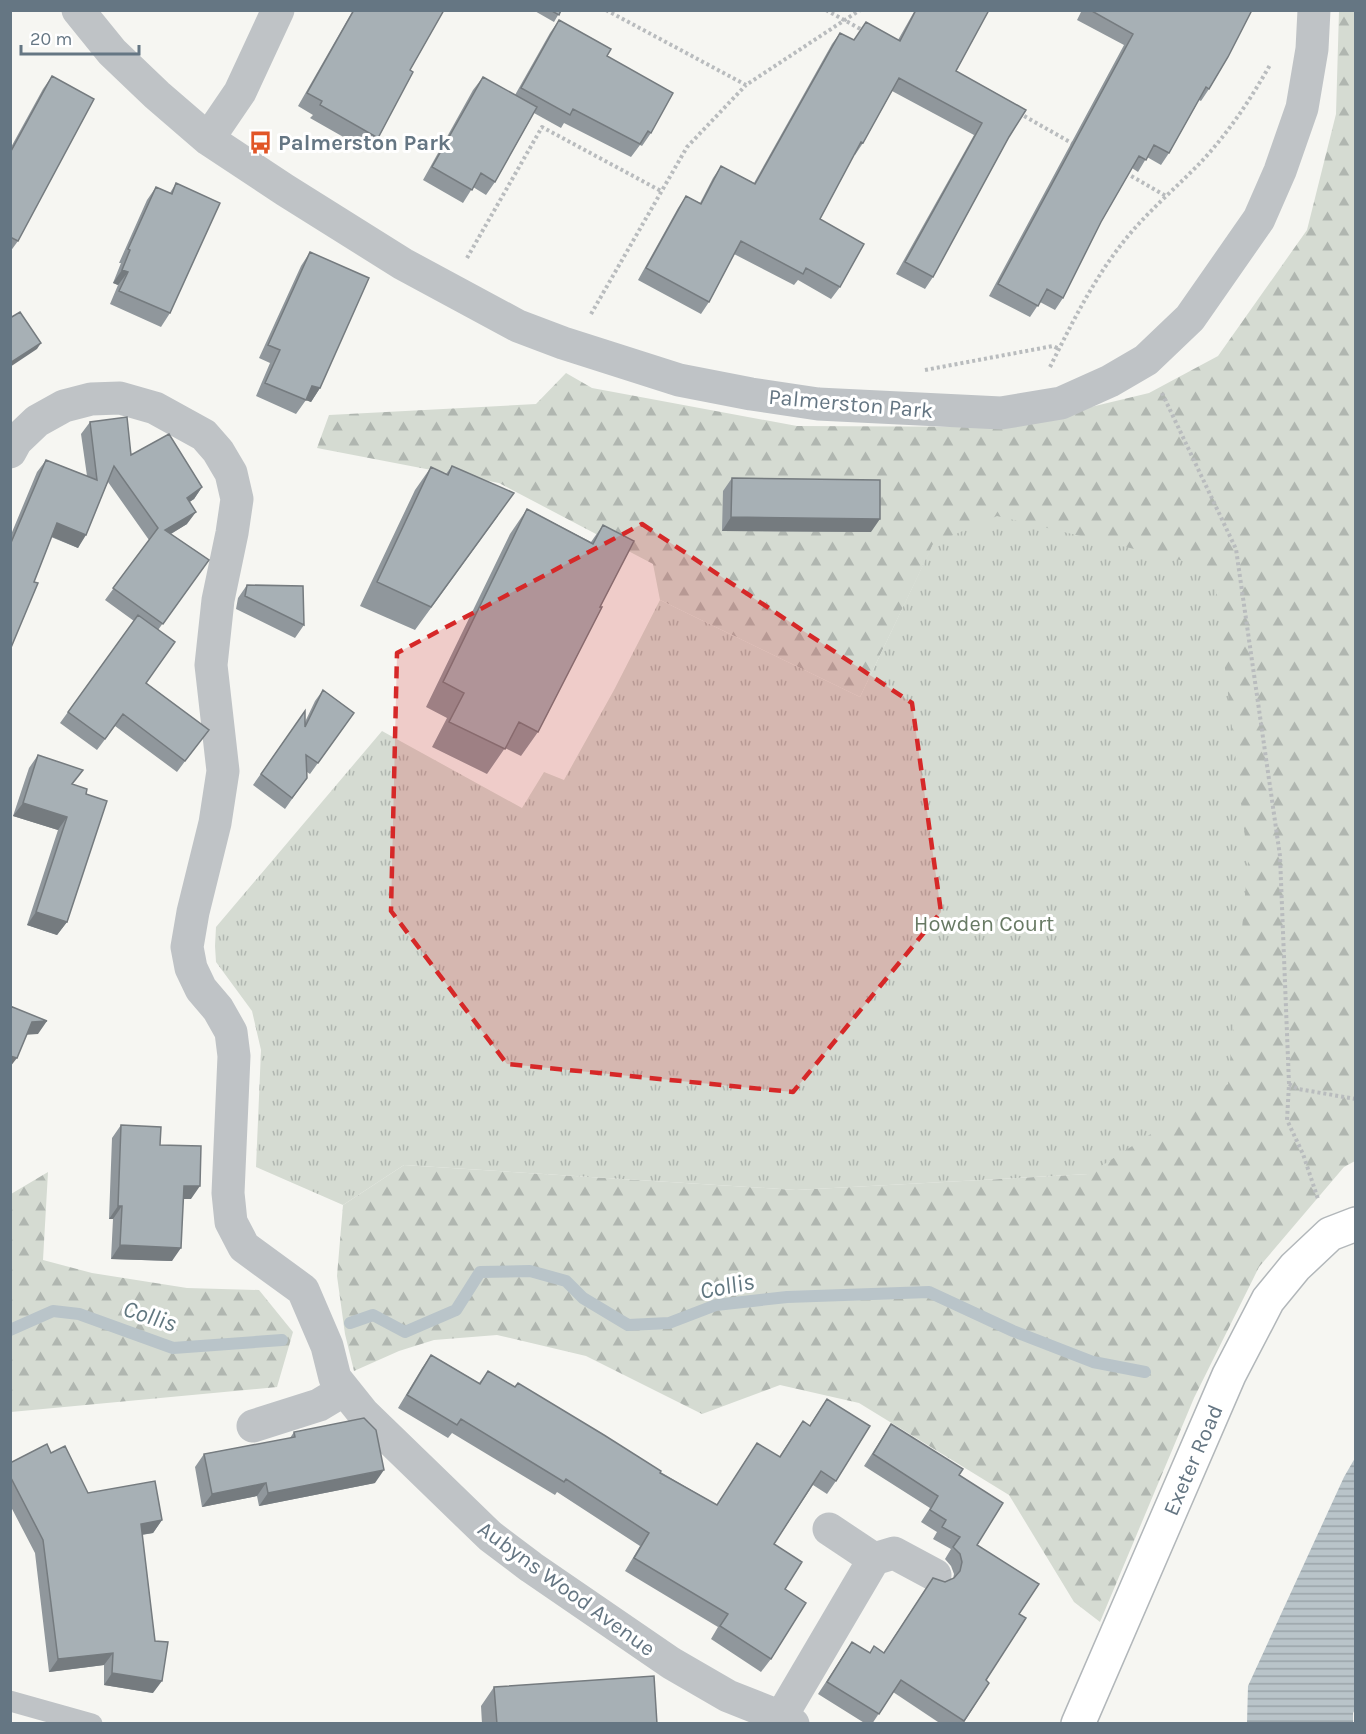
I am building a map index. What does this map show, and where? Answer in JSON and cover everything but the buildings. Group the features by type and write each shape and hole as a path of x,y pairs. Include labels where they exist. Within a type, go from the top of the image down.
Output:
{"main road":[{"name":"Exeter Road","path":"1078,1724 1229,1375 1268,1300 1295,1267 1345,1228"}],"street":[{"name":"Palmerston Park","path":"78,10 119,59 208,139 403,264 518,326 577,348 679,380 818,404 1001,413 1061,403 1110,381 1146,360 1190,318 1258,219 1280,171 1302,108 1312,49 1314,10"},
{"path":"208,139 240,92 278,10"},
{"name":"Aubyns Wood Avenue","path":"10,452 16,441 37,421 64,406 91,399 120,398 155,408 204,435 218,451 231,473 237,499 218,600 211,665 223,771 215,823 187,946 191,968 201,989 218,1009 231,1032 234,1056 228,1193 231,1222 244,1247 303,1290 327,1347 335,1378 344,1390 363,1413 490,1536 531,1567 671,1663 728,1696 787,1720"},
{"path":"254,1426 319,1405 344,1390"},
{"path":"829,1529 874,1559"},
{"path":"787,1720 874,1559 894,1553 935,1575"}],"lane":[{"path":"10,1701 92,1724"}],"path":[{"path":"606,10 746,85"},
{"path":"826,10 866,32"},
{"path":"577,348 590,315 687,147 746,85 860,10"},
{"path":"1037,407 1040,387 1085,298 1107,264 1145,216 1202,161 1231,127 1246,108 1271,63"},
{"path":"1015,111 1076,145"},
{"path":"449,289 542,126 662,191"},
{"path":"1116,168 1166,196"},
{"path":"925,370 1053,346 1059,349"},
{"path":"1146,360 1236,549 1280,856 1289,1084 1287,1120 1303,1154 1345,1228"},
{"path":"1289,1084 1298,1089 1356,1099"}],"highlighted area":[{"path":"642,524 912,703 941,912 793,1092 507,1064 391,911 397,653"}],"green space":[{"path":"1339,11 1355,11 1355,1161 1344,1167 1259,1267 1194,1398 1100,1622 1074,1602 1009,1495 859,1403 780,1385 702,1414 586,1356 497,1335 434,1340 399,1351 354,1371 345,1334 337,1276 343,1205 404,1165 796,1190 1089,1174 933,545 860,697 660,600 653,564 499,483 317,448 329,415 536,404 566,373 592,388 797,426 1008,427 1149,393 1218,356 1307,230 1336,114"},
{"name":"Howden Court","path":"997,516 1213,568 1248,862 1228,1084 1089,1174 796,1190 404,1165 343,1205 256,1167 261,1050 252,1011 216,962 216,927 382,731 522,808 544,772 564,780 660,600 860,697 933,544"},
{"path":"48,1172 43,1260 92,1273 187,1288 259,1290 293,1332 277,1387 11,1412 11,1194"}],"shaded area":[{"path":"1355,1458 1356,1708 1353,1713 1353,1723 1247,1723 1248,1686 1344,1477"}],"waterway":[{"name":"Collis","path":"350,1323 373,1315 405,1332 456,1310 480,1272 530,1271 566,1281 583,1298 628,1325 669,1323 716,1305 787,1297 929,1292 1013,1331 1093,1362 1145,1372"},
{"name":"Collis","path":"10,1330 53,1311 79,1314 173,1348 282,1340"}],"place":[{"name":"Palmerston Park","path":"260,142"}]}
